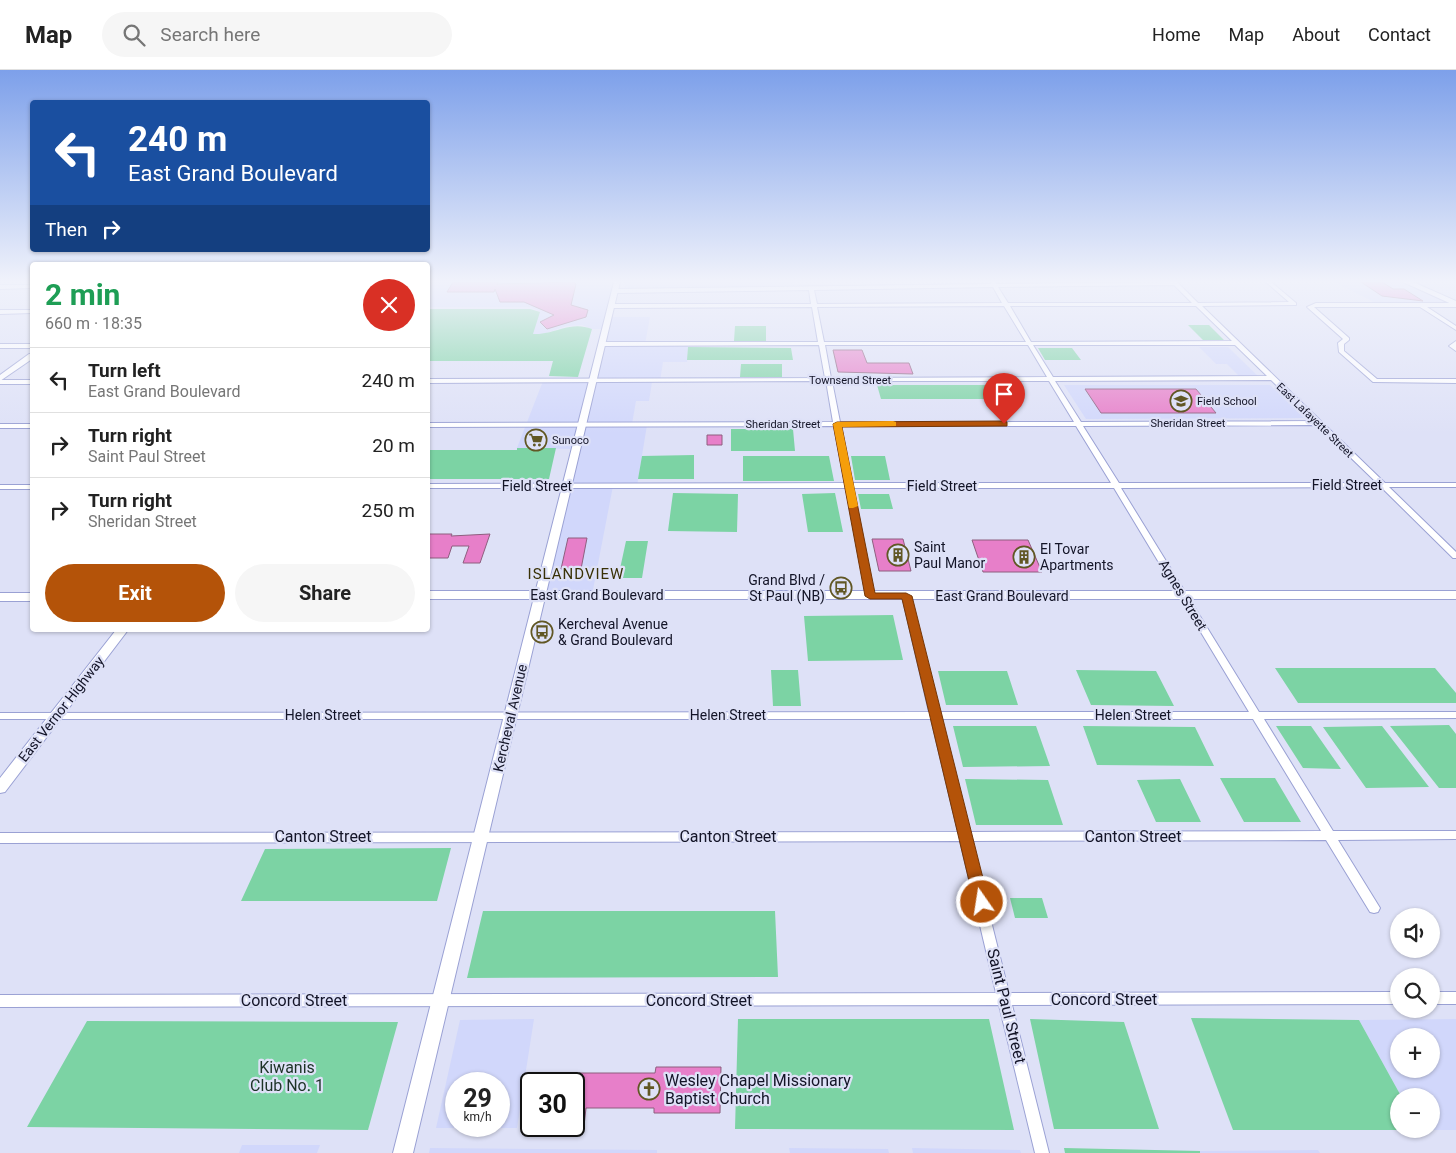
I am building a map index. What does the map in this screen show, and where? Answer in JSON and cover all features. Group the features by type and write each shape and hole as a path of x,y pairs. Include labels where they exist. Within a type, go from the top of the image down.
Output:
{"main road":[{"name":"East Grand Boulevard","path":"430,595 1456,595"},
{"path":"0,597 30,597"}],"street":[{"name":"Kercheval Avenue","path":"403,1153 482,836 539,595 606,333"},
{"path":"819,333 870,596"},
{"name":"Agnes Street","path":"1023,333 1374,908"},
{"name":"East Lafayette Street","path":"1225,333 1456,556"},
{"path":"1339,333 1347,339 1341,343 1340,349 1342,354 1375,381 1456,381"},
{"path":"603,344 1236,343"},
{"path":"0,346 30,346"},
{"path":"0,381 30,358"},
{"name":"Townsend Street","path":"430,381 1272,378"},
{"path":"0,381 30,382"},
{"name":"Sheridan Street","path":"430,424 1318,423"},
{"path":"0,426 30,426"},
{"name":"Field Street","path":"430,486 1456,485"},
{"path":"0,487 30,487"},
{"name":"Saint Paul Street","path":"906,596 1042,1153"},
{"name":"East Vernor Highway","path":"0,788 120,632"},
{"name":"Helen Street","path":"0,716 1455,716"},
{"name":"Canton Street","path":"0,838 1456,835"},
{"name":"Concord Street","path":"0,1001 1390,998"},
{"path":"1440,998 1456,998"}],"shaded area":[{"path":"533,333 547,333 543,334 532,334"},
{"path":"605,333 647,333 645,344 688,345 687,362 663,362 660,381 652,382 649,401 636,401 632,424 647,425 637,486 613,486 592,595 539,595 577,449 517,448 543,381 594,381"},
{"path":"1199,347 1228,347 1259,377 1240,377 1227,364 1216,364"},
{"name":"Field School","path":"1064,385 1270,385 1304,418 1086,419"},
{"path":"534,1019 526,1072 520,1072 520,1109 517,1128 510,1128 510,1072 448,1072 460,1020"},
{"path":"1456,1019 1456,1130 1440,1130 1440,1088 1397,1088 1391,1078 1440,1078 1440,1028 1390,1028 1390,1076 1359,1020"},
{"path":"445,1088 445,1128 436,1128"},
{"path":"242,1145 320,1145 317,1153 239,1153"},
{"path":"430,1148 657,1150 657,1153 429,1153"},
{"path":"789,1148 888,1149 889,1153 790,1153"},
{"path":"912,1148 1020,1150 1021,1153 913,1153"},
{"path":"1318,1150 1320,1153 1200,1153 1200,1151"}],"green space":[{"path":"430,333 591,333 578,377 549,376 553,361 430,361"},
{"path":"735,333 766,333 766,341 734,341"},
{"path":"1196,333 1217,333 1224,340 1203,340"},
{"path":"688,347 791,348 793,360 687,360"},
{"path":"1038,348 1072,348 1081,360 1045,360"},
{"path":"741,364 782,364 782,377 740,377"},
{"path":"877,385 995,385 1002,399 881,399"},
{"path":"731,429 793,429 795,451 731,451"},
{"path":"517,448 556,448 549,479 430,479 430,450 517,450"},
{"path":"694,455 694,479 638,479 642,456"},
{"path":"743,456 829,456 834,481 743,481"},
{"path":"851,456 885,456 890,480 855,480"},
{"path":"673,493 738,494 737,532 668,531"},
{"path":"835,493 843,532 808,532 802,494"},
{"path":"858,494 889,494 893,509 861,509"},
{"path":"626,541 648,541 642,578 618,578"},
{"path":"893,615 903,660 808,661 804,616"},
{"path":"1275,668 1435,668 1456,693 1456,703 1298,703"},
{"path":"771,670 798,670 801,706 773,706"},
{"path":"1076,670 1156,671 1174,706 1091,705"},
{"path":"938,671 1007,671 1018,705 946,705"},
{"path":"1449,725 1456,734 1456,788 1439,788 1390,726"},
{"path":"953,726 1036,726 1050,766 963,767"},
{"path":"1083,726 1195,727 1214,766 1097,765"},
{"path":"1276,726 1311,726 1341,769 1303,768"},
{"path":"1382,726 1429,787 1366,788 1323,727"},
{"path":"1220,778 1275,778 1301,822 1244,822"},
{"path":"965,779 1048,780 1063,825 976,825"},
{"path":"1180,779 1201,822 1156,822 1137,780"},
{"path":"451,848 437,901 241,901 265,849"},
{"path":"1010,898 1042,898 1048,918 1015,918"},
{"path":"483,911 775,911 778,977 467,978"},
{"path":"1191,1018 1359,1020 1397,1088 1390,1088 1390,1130 1233,1130"},
{"path":"738,1019 989,1019 1014,1130 735,1129"},
{"path":"1030,1019 1124,1022 1159,1129 1054,1129"},
{"name":"Kiwanis Club No. 1","path":"87,1021 398,1022 368,1130 27,1127"},
{"path":"1064,1148 1200,1151 1200,1153 1065,1153"}],"building":[{"path":"833,350 862,350 867,363 909,363 913,374 838,372"},
{"path":"1085,389 1196,389 1216,413 1101,413"},
{"path":"707,435 722,435 722,445 707,445"},
{"path":"430,534 452,534 451,536 490,534 480,563 463,563 469,546 452,546 448,558 430,558"},
{"path":"568,538 587,538 581,569 561,569"},
{"name":"Saint Paul Manor","path":"872,539 903,539 911,571 879,571"},
{"name":"El Tovar Apartments","path":"972,540 1028,540 1042,572 983,572"},
{"name":"Wesley Chapel Missionary Baptist Church","path":"656,1067 721,1067 720,1113 654,1113 654,1108 586,1108 585,1117 585,1073 655,1073"}],"slow traffic":[{"path":"853,506 837,424 893,424"}],"place":[{"name":"Field School","path":"1181,401"},
{"name":"Sunoco","path":"536,440"},
{"name":"Saint Paul Manor","path":"898,555"},
{"name":"El Tovar Apartments","path":"1024,557"},
{"name":"Grand Blvd / St Paul (NB)","path":"841,588"},
{"name":"Kercheval Avenue & Grand Boulevard","path":"542,632"},
{"name":"Wesley Chapel Missionary Baptist Church","path":"649,1089"}],"district":[{"name":"ISLANDVIEW","path":"576,574"}],"route":[{"path":"982,902 906,596 870,596 837,424 1004,424"}]}
